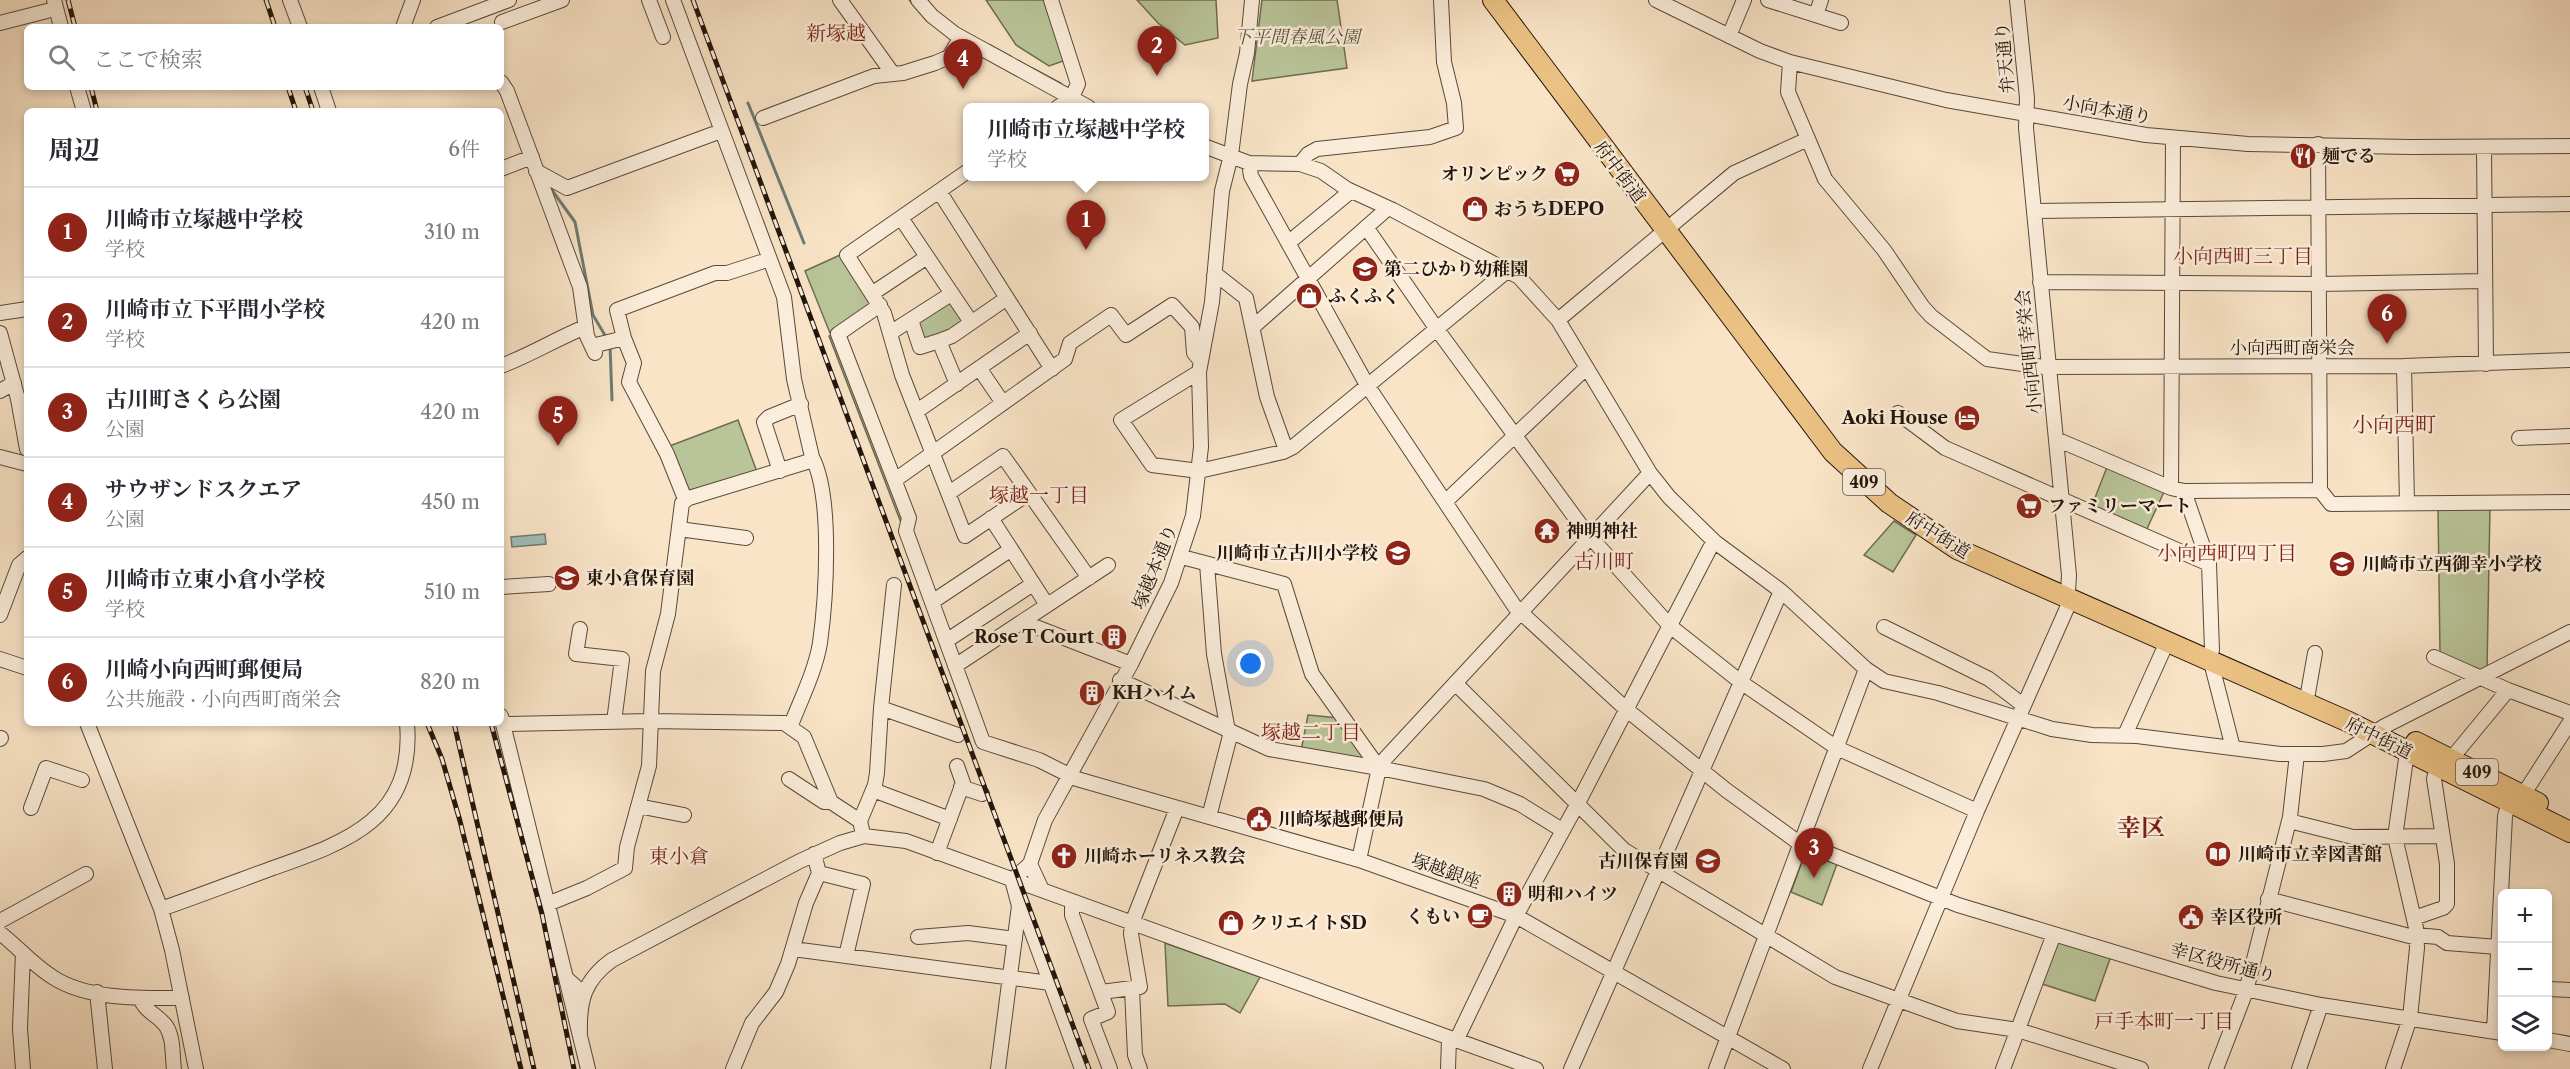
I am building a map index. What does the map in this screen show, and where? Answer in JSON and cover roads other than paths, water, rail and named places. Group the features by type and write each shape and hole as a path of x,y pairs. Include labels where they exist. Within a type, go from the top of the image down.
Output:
{"highway":[{"name":"府中街道","path":"1493,0 1850,455 1894,495 1925,516 2011,564 2167,642 2212,656 2308,693 2378,731 2407,752 2444,763"},
{"name":"府中街道","path":"1506,0 1670,228"},
{"name":"府中街道","path":"2069,594 2378,731 2516,799 2570,832"},
{"name":"府中街道","path":"2516,799 2570,820"}],"street":[{"path":"290,0 299,24"},
{"path":"404,24 414,0"},
{"path":"445,24 509,0"},
{"path":"502,22 562,0"},
{"path":"649,0 663,37"},
{"path":"673,0 784,297 794,379 811,459 818,467 825,520 819,644 811,677 791,725"},
{"path":"840,0 893,74"},
{"path":"918,0 932,16 956,34 1079,103"},
{"path":"1052,0 1078,84 1071,99 1066,103"},
{"name":"塚越本通り","path":"1030,864 1045,820 1068,774 1131,664 1182,556 1193,516 1202,423 1199,367 1214,276 1222,191 1231,155 1240,84 1247,53 1252,0"},
{"path":"1300,164 1308,154 1317,149 1430,137 1456,129 1454,103 1444,62 1441,0"},
{"name":"小向本通り","path":"1656,0 1729,36 1790,62 1946,100 2173,139 2229,143 2570,146"},
{"path":"1729,36 1744,0"},
{"path":"1768,0 1841,24"},
{"path":"1816,15 1821,0"},
{"name":"弁天通り","path":"2017,0 2026,114"},
{"path":"0,23 50,6 59,24"},
{"path":"763,118 874,76 893,74 935,63 949,57 956,45"},
{"name":"小向西町商栄会","path":"1790,62 1788,92 1825,179 1884,250 1931,316 1988,359 2049,366 2404,366 2570,360"},
{"path":"504,89 532,157 580,287 585,327 605,344 634,363 629,382 667,454 685,499 668,614 653,671 649,766 627,848 625,868 587,888 550,903"},
{"path":"78,90 83,108"},
{"path":"322,90 328,108"},
{"name":"小向西町幸栄会","path":"2026,114 2069,594"},
{"path":"536,171 567,188 713,134"},
{"path":"1558,320 1734,173 1808,139"},
{"path":"2173,139 2172,366 2178,489 2209,564 2212,656 2233,748"},
{"path":"2318,144 2320,490 2331,504 2570,502"},
{"path":"2484,147 2486,364"},
{"path":"1209,148 1249,163 1300,164 1321,171 1351,191 1519,277 1536,292 1558,320 1650,473 1669,497 1715,542 1781,591 1866,669 1884,681 1938,693 2052,729 2092,735 2125,735 2297,754 2346,751 2378,731 2570,632"},
{"path":"504,167 532,157"},
{"name":"幸区役所通り","path":"1249,163 1251,176 1367,385 1520,613 1627,710 1701,771 1801,844 1941,898 2246,991 2498,1032"},
{"path":"963,174 847,255 877,299 965,536 1029,493"},
{"path":"939,191 1052,369"},
{"path":"1288,243 1351,191"},
{"path":"2035,211 2570,204"},
{"path":"1253,327 1388,208"},
{"path":"901,218 970,322"},
{"path":"1366,227 1436,328 1590,536 1670,626 1742,683 1837,748 1977,811"},
{"path":"877,299 927,257"},
{"path":"605,344 617,310 715,273 727,273 761,262"},
{"path":"895,480 1052,369 1065,359 1070,343 1111,315 1126,335 1172,304 1192,327 1194,353 1199,367 1121,420 1152,465 1199,471 1286,450 1507,271"},
{"path":"1214,276 1218,276 1246,298 1267,397 1286,450"},
{"path":"2040,282 2319,284 2485,281"},
{"path":"890,333 951,294"},
{"path":"911,320 920,347 952,336 1007,298"},
{"name":"塚越銀座","path":"877,299 838,334 909,518 906,531 983,742 1039,760 1068,774 1359,860 1516,916 1783,1069"},
{"path":"0,313 24,309"},
{"path":"504,365 528,356 554,339 585,327"},
{"path":"0,333 14,383 24,434"},
{"path":"917,411 1030,333"},
{"path":"939,341 957,384"},
{"path":"2404,366 2407,503"},
{"path":"979,368 1003,403"},
{"path":"1445,501 1586,368"},
{"path":"0,391 14,383"},
{"path":"780,471 764,422 769,417 801,404"},
{"path":"1898,413 1945,448 2209,564"},
{"path":"2519,438 2570,436"},
{"path":"2056,439 2178,489 2320,490"},
{"path":"949,493 1003,456 1089,578"},
{"path":"0,457 24,463"},
{"path":"685,499 780,471 811,459"},
{"path":"1359,860 1379,768 1650,473"},
{"path":"991,518 1047,605"},
{"path":"679,530 746,538"},
{"path":"1448,1069 1453,1040 1516,916 1715,542"},
{"path":"932,602 1010,550"},
{"path":"1182,556 1284,584 1312,674 1379,768"},
{"path":"0,615 19,565 24,561"},
{"path":"1206,564 1214,654 1229,732 1209,817"},
{"path":"955,666 1108,565"},
{"path":"504,587 549,584"},
{"path":"946,642 1033,584"},
{"path":"864,836 860,821 873,790 877,772 881,708 894,585"},
{"path":"1570,1069 1781,591"},
{"path":"1870,1069 1977,811 2067,608 2069,594"},
{"path":"1023,622 1131,664"},
{"path":"1884,627 1989,679 2023,705"},
{"path":"580,629 576,654 622,659 614,722"},
{"path":"2125,735 2167,642"},
{"path":"2308,693 2315,653"},
{"path":"2434,657 2508,690 2570,713"},
{"path":"0,659 24,667"},
{"path":"1716,1069 1866,669"},
{"path":"1120,680 1269,749 1484,789 1520,804 1562,830"},
{"path":"1455,683 1624,850 1835,977 1957,1021 2018,1030 2141,1069"},
{"path":"2414,918 2443,908 2447,904 2448,875 2434,779 2444,763 2508,690"},
{"path":"881,708 958,735"},
{"path":"504,719 776,722 791,725 804,737 831,802"},
{"path":"2498,943 2505,816 2570,722"},
{"path":"88,726 161,909 182,998 195,1069"},
{"path":"161,909 328,848 369,825 387,803 400,779 408,746 407,726"},
{"path":"504,726 550,903 588,1069"},
{"path":"2396,1068 2410,1018 2416,937 2414,918 2395,837 2407,752"},
{"path":"2216,1069 2246,991 2289,821 2297,754"},
{"path":"937,853 963,783 957,766"},
{"path":"31,808 46,768 82,780"},
{"path":"789,779 824,802 831,802 860,821"},
{"path":"961,787 982,794"},
{"path":"873,790 950,819"},
{"path":"638,806 684,815"},
{"path":"1101,992 1140,987 1131,934 1132,923 1177,808"},
{"path":"2289,821 2353,837 2442,836"},
{"path":"580,1034 579,1009 583,993 593,977 612,960 814,855 864,836 897,838 1536,1069"},
{"path":"733,1069 752,1023 776,992 793,949 806,903 819,873 814,855"},
{"path":"1011,880 1030,864 1042,890"},
{"path":"819,873 863,884 846,956"},
{"path":"0,921 86,874"},
{"path":"1011,880 1082,1069"},
{"path":"2268,899 2416,937 2438,937 2447,943 2498,947"},
{"path":"1072,901 1072,915 1108,1012"},
{"path":"998,1069 1019,906"},
{"path":"0,933 53,978 68,985 140,998 182,998"},
{"path":"918,937 968,933 1015,939"},
{"path":"2003,1069 2054,934"},
{"path":"793,949 1050,983"},
{"path":"23,953 20,1028 23,1069"},
{"path":"566,978 583,993"},
{"path":"1132,989 1135,1055 1140,1069"},
{"path":"2552,989 2570,990"},
{"path":"97,992 105,1069"},
{"path":"140,998 144,1008 164,1024 170,1034 174,1069"},
{"path":"2299,1069 2321,1005"},
{"path":"1110,1069 1091,1019 1108,1012 1133,1011"},
{"path":"2552,1041 2570,1044"}],"water":[{"path":"545,534 546,544 512,547 511,537"}],"waterway":[{"path":"910,0 928,21"},
{"path":"989,45 1011,57"},
{"path":"1033,69 1061,84"},
{"path":"748,103 804,243"},
{"path":"549,186 575,222 593,315 606,337"},
{"path":"610,345 612,400"}],"railway":[{"path":"68,0 74,24"},
{"path":"266,0 274,24"},
{"path":"693,0 1089,1069"},
{"path":"92,90 96,108"},
{"path":"289,90 295,108"},
{"path":"306,90 312,108"},
{"path":"428,726 442,759 460,821 521,1069"},
{"path":"455,726 534,1069"},
{"path":"492,726 542,914 574,1069"}],"place":[{"name":"川崎市立下平間小学校","path":"1157,76"},
{"name":"サウザンドスクエア","path":"963,89"},
{"name":"麺でる","path":"2303,156"},
{"name":"オリンピック","path":"1567,174"},
{"name":"おうちDEPO","path":"1475,209"},
{"name":"川崎市立塚越中学校","path":"1086,250"},
{"name":"第二ひかり幼稚園","path":"1365,269"},
{"name":"ふくふく","path":"1309,296"},
{"name":"川崎小向西町郵便局","path":"2387,344"},
{"name":"Aoki House","path":"1967,418"},
{"name":"川崎市立東小倉小学校","path":"558,446"},
{"name":"ファミリーマート","path":"2029,506"},
{"name":"神明神社","path":"1547,531"},
{"name":"川崎市立古川小学校","path":"1398,553"},
{"name":"川崎市立西御幸小学校","path":"2342,564"},
{"name":"東小倉保育園","path":"567,578"},
{"name":"Rose T Court","path":"1114,637"},
{"name":"KHハイム","path":"1092,693"},
{"name":"川崎塚越郵便局","path":"1259,819"},
{"name":"川崎市立幸図書館","path":"2218,854"},
{"name":"川崎ホーリネス教会","path":"1064,856"},
{"name":"古川保育園","path":"1708,861"},
{"name":"古川町さくら公園","path":"1814,878"},
{"name":"明和ハイツ","path":"1509,894"},
{"name":"くもい","path":"1480,916"},
{"name":"幸区役所","path":"2191,917"},
{"name":"クリエイトSD","path":"1231,923"}],"district":[{"name":"新塚越","path":"836,33"},
{"name":"小向西町三丁目","path":"2243,256"},
{"name":"小向西町","path":"2394,425"},
{"name":"塚越一丁目","path":"1039,495"},
{"name":"小向西町四丁目","path":"2227,553"},
{"name":"古川町","path":"1604,561"},
{"name":"塚越二丁目","path":"1311,732"},
{"name":"幸区","path":"2141,828"},
{"name":"東小倉","path":"679,856"},
{"name":"戸手本町一丁目","path":"2164,1021"}],"park label":[{"name":"下平間春風公園","path":"1297,37"}]}
